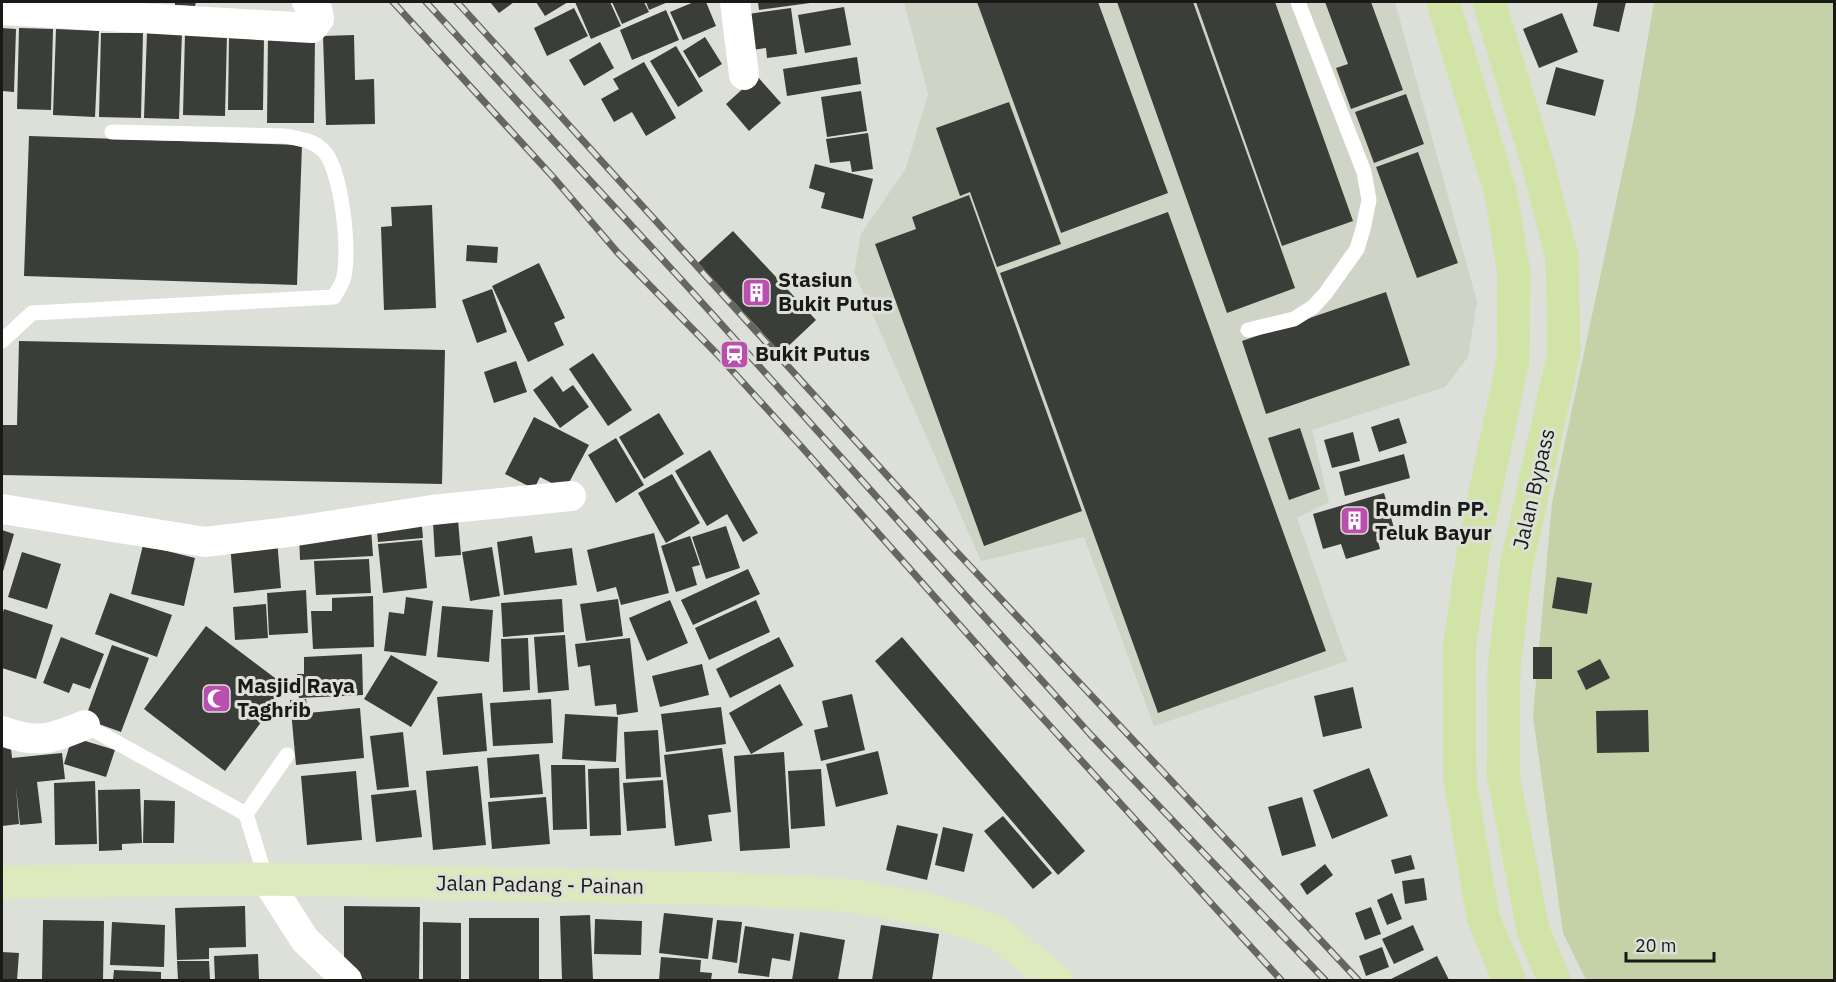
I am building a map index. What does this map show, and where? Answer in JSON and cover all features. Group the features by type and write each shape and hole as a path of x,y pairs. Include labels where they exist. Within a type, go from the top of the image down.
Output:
{"highway":[{"path":"1443,2 1501,194 1514,274 1513,360 1474,546 1459,649 1460,780 1483,917 1509,981"},
{"name":"Jalan Bypass","path":"1489,2 1539,168 1562,257 1564,352 1516,567 1504,680 1503,774 1533,930 1554,981"}],"main road":[{"name":"Jalan Padang - Painan","path":"2,882 266,879 727,889 847,895 933,911 995,931 1056,981"}],"street":[{"path":"2,10 312,28 319,19 318,12 307,2"},
{"path":"735,2 744,75"},
{"path":"2,509 205,542 296,531 432,510 571,496"},
{"path":"2,731 21,738 53,738 85,725"},
{"path":"266,879 304,940 347,981"}],"lane":[{"path":"1248,330 1294,319 1313,307 1357,249 1369,200 1364,172 1298,2"},
{"path":"2,341 32,313 334,297 343,279 345,238 341,198 333,163 323,150 311,141 285,136 112,132"},
{"path":"85,725 246,814 266,879"},
{"path":"246,814 287,755"}],"shaded area":[{"path":"904,2 1395,2 1477,302 1468,357 1445,387 1312,430 1329,502 1297,518 1347,661 1154,726 1084,537 981,561 854,272 861,234 906,168 928,94"}],"green space":[{"path":"1654,2 1834,2 1834,980 1586,980 1563,933 1533,716 1552,503 1634,118"}],"building":[{"path":"175,2 196,2 195,6 175,5"},
{"path":"490,2 514,2 499,13"},
{"path":"536,2 568,2 545,16"},
{"path":"575,2 610,2 621,26 591,39"},
{"path":"612,2 644,2 649,12 622,24"},
{"path":"646,2 668,2 649,10"},
{"path":"694,2 706,2 716,26 683,40 670,12"},
{"path":"758,2 810,2 810,3 759,10"},
{"path":"977,2 1098,2 1168,193 1061,233"},
{"path":"1117,2 1193,2 1295,288 1227,313"},
{"path":"1196,2 1275,2 1353,221 1282,246"},
{"path":"1325,2 1371,2 1403,90 1351,109 1336,68 1348,64"},
{"path":"1598,2 1626,2 1619,32 1593,26"},
{"path":"844,7 851,45 805,53 798,15"},
{"path":"574,8 588,36 547,56 534,28"},
{"path":"791,8 797,54 767,58 766,48 746,51 741,15"},
{"path":"666,10 679,40 632,60 620,30"},
{"path":"1562,13 1578,52 1539,68 1523,29"},
{"path":"2,28 16,29 14,92 2,91"},
{"path":"19,28 53,29 51,110 17,109"},
{"path":"56,29 99,31 95,117 53,115"},
{"path":"147,32 182,32 179,119 144,118"},
{"path":"101,33 143,33 141,118 99,117"},
{"path":"185,33 227,34 225,116 183,115"},
{"path":"354,35 355,80 374,79 375,124 326,125 323,36"},
{"path":"268,36 315,36 314,123 267,123"},
{"path":"229,37 264,37 263,110 228,110"},
{"path":"705,37 722,64 699,78 683,51"},
{"path":"600,42 614,68 584,86 569,60"},
{"path":"676,46 703,91 678,107 650,61"},
{"path":"857,57 861,84 787,96 783,69"},
{"path":"644,62 676,118 646,136 632,112 614,122 601,99 619,89 613,79"},
{"path":"1556,67 1604,80 1595,116 1546,104"},
{"path":"757,76 781,103 749,131 726,104"},
{"path":"861,91 867,131 827,137 821,97"},
{"path":"1406,94 1424,144 1374,163 1355,112"},
{"path":"1009,102 1061,244 997,267 970,192 960,196 936,128"},
{"path":"868,133 873,169 852,172 850,161 830,163 826,139"},
{"path":"29,136 302,145 297,285 24,276"},
{"path":"1418,152 1458,263 1417,278 1376,167"},
{"path":"815,164 873,179 863,219 821,208 825,193 809,188"},
{"path":"969,195 1082,511 984,546 875,244 916,229 912,217"},
{"path":"432,205 436,308 384,310 381,227 392,226 391,207"},
{"path":"1168,212 1326,651 1158,713 1000,273"},
{"name":"Stasiun Bukit Putus","path":"733,231 816,320 781,353 698,263"},
{"path":"467,245 498,247 497,263 466,261"},
{"path":"539,263 565,318 554,323 564,345 528,362 492,286"},
{"path":"492,289 507,332 477,343 462,300"},
{"path":"1386,292 1410,365 1266,414 1242,341"},
{"path":"19,341 445,350 442,484 2,475 2,425 17,425"},
{"path":"593,353 632,410 608,426 569,369"},
{"path":"516,361 527,392 494,403 484,372"},
{"path":"552,376 563,392 573,385 589,407 560,428 533,390"},
{"path":"659,413 684,454 644,479 619,437"},
{"path":"534,417 589,445 565,490 540,477 534,489 505,474"},
{"path":"1399,418 1407,443 1379,452 1371,427"},
{"path":"1300,428 1320,489 1289,500 1268,438"},
{"path":"1353,432 1360,461 1332,468 1324,440"},
{"path":"616,438 644,485 616,503 588,455"},
{"path":"710,450 758,533 743,542 727,514 707,526 675,471"},
{"path":"1404,454 1410,478 1345,496 1339,472"},
{"path":"672,474 700,523 666,543 638,493"},
{"name":"Rumdin PP. Teluk Bayur","path":"1384,493 1394,528 1376,534 1380,549 1346,559 1341,544 1323,549 1313,514"},
{"path":"421,516 423,538 378,542 376,521"},
{"path":"458,520 461,555 435,557 433,522"},
{"path":"726,526 740,568 706,579 692,537"},
{"path":"371,528 373,556 300,560 299,532"},
{"path":"2,530 14,534 2,575"},
{"path":"654,533 669,593 621,605 616,587 597,592 587,550"},
{"path":"532,536 535,553 572,548 577,585 504,595 497,542"},
{"path":"690,536 700,565 692,567 697,585 676,592 661,546"},
{"path":"277,539 281,588 234,593 230,543"},
{"path":"422,540 427,588 383,593 378,544"},
{"path":"143,545 195,558 184,606 131,594"},
{"path":"492,547 500,596 470,601 462,552"},
{"path":"22,552 61,564 47,609 8,597"},
{"path":"369,559 371,593 316,595 314,561"},
{"path":"748,569 760,594 693,625 681,600"},
{"path":"1557,577 1592,583 1587,614 1552,608"},
{"path":"306,590 308,633 269,635 267,593"},
{"path":"110,593 172,615 157,657 95,634"},
{"path":"373,596 374,647 313,649 311,611 332,611 332,598"},
{"path":"406,597 433,601 426,656 384,651 389,612 404,614"},
{"path":"562,599 564,632 503,637 501,603"},
{"path":"618,599 623,636 586,641 580,604"},
{"path":"670,600 688,643 647,661 629,618"},
{"path":"756,600 770,632 709,660 695,628"},
{"path":"266,604 268,638 235,640 233,607"},
{"path":"442,606 493,610 489,662 437,657"},
{"path":"4,609 53,625 36,679 2,668"},
{"name":"Masjid Raya Taghrib","path":"206,626 287,687 225,771 144,709"},
{"path":"565,635 569,690 538,693 534,637"},
{"path":"61,637 104,654 90,689 73,683 69,693 43,683"},
{"path":"779,637 794,666 730,698 716,669"},
{"path":"902,637 1085,851 1058,875 875,661"},
{"path":"528,638 530,690 503,692 501,639"},
{"path":"630,638 638,712 617,715 616,704 595,706 590,665 578,667 575,644"},
{"path":"112,645 149,658 121,732 85,719"},
{"path":"1533,647 1552,647 1552,679 1533,679"},
{"path":"362,654 363,695 299,698 297,674 304,674 304,657"},
{"path":"391,655 438,682 411,727 364,699"},
{"path":"1600,659 1610,678 1586,690 1577,671"},
{"path":"702,664 709,695 660,707 652,676"},
{"path":"780,684 803,725 751,754 729,713"},
{"path":"1353,687 1362,728 1323,737 1314,696"},
{"path":"482,693 487,751 443,755 437,697"},
{"path":"852,694 865,750 821,761 814,730 828,727 822,701"},
{"path":"306,699 308,713 360,708 364,758 296,765 290,700"},
{"path":"551,699 553,743 493,746 490,703"},
{"path":"721,707 726,744 666,752 661,714"},
{"path":"1648,710 1649,752 1597,753 1596,711"},
{"path":"565,714 618,717 616,762 562,759"},
{"path":"658,730 661,777 626,779 624,732"},
{"path":"403,732 409,787 377,790 370,736"},
{"path":"72,737 115,750 106,777 64,764"},
{"path":"10,739 12,758 62,753 65,779 37,782 42,823 20,825 16,787 19,824 2,826 2,740"},
{"path":"722,748 731,812 708,815 712,841 675,846 664,755"},
{"path":"878,751 888,794 836,807 826,764"},
{"path":"784,752 790,848 740,851 734,756"},
{"path":"539,754 543,794 490,798 487,758"},
{"path":"551,765 585,765 587,829 553,830"},
{"path":"478,766 486,845 433,850 426,771"},
{"path":"619,768 621,835 590,836 588,769"},
{"path":"1369,768 1388,816 1332,839 1313,790"},
{"path":"821,769 825,826 791,829 788,771"},
{"path":"356,771 362,840 307,845 301,776"},
{"path":"663,780 666,828 627,831 623,783"},
{"path":"95,781 97,844 55,845 54,783"},
{"path":"140,789 142,843 122,844 122,850 99,851 98,790"},
{"path":"416,790 422,837 376,842 371,795"},
{"path":"546,797 550,844 492,849 488,802"},
{"path":"1302,797 1316,846 1282,856 1268,807"},
{"path":"144,800 175,801 174,843 143,843"},
{"path":"1003,816 1052,873 1033,889 984,831"},
{"path":"897,825 938,834 927,880 886,870"},
{"path":"943,827 973,834 964,872 935,865"},
{"path":"1411,855 1415,869 1395,874 1391,860"},
{"path":"1325,864 1333,875 1307,895 1300,884"},
{"path":"1424,878 1427,900 1405,904 1402,881"},
{"path":"1392,893 1402,919 1387,925 1377,900"},
{"path":"245,906 246,947 209,948 209,959 177,960 175,908"},
{"path":"344,906 420,907 419,980 363,980 344,957"},
{"path":"1371,907 1381,934 1365,940 1355,913"},
{"path":"664,913 713,918 708,959 659,953"},
{"path":"590,915 593,980 562,980 560,916"},
{"path":"469,918 539,918 539,980 469,980"},
{"path":"595,919 642,921 641,955 594,954"},
{"path":"43,920 104,921 103,980 42,980"},
{"path":"717,920 742,922 737,963 712,959"},
{"path":"112,922 165,925 164,967 110,965"},
{"path":"423,922 461,923 461,980 423,980"},
{"path":"881,925 939,934 932,980 872,980"},
{"path":"1413,925 1424,950 1394,964 1382,939"},
{"path":"745,926 794,934 790,961 772,958 769,977 738,973"},
{"path":"800,932 845,940 838,980 792,980"},
{"path":"1382,947 1389,967 1366,976 1359,956"},
{"path":"2,952 19,953 17,980 2,980"},
{"path":"258,954 259,980 215,980 214,956"},
{"path":"1437,956 1449,980 1389,980"},
{"path":"661,957 701,960 700,972 712,973 711,980 659,980"},
{"path":"177,961 209,961 210,980 178,980"},
{"path":"114,970 161,972 161,980 113,980"}],"railway":[{"path":"393,2 553,177 618,253 717,354 799,444 1019,692 1281,980"},
{"path":"426,2 687,286 1090,734 1325,980"},
{"path":"457,2 953,548 1358,980"}],"place":[{"name":"Stasiun Bukit Putus","path":"757,292"},
{"name":"Bukit Putus","path":"734,354"},
{"name":"Rumdin PP. Teluk Bayur","path":"1354,521"},
{"name":"Masjid Raya Taghrib","path":"216,698"}]}
